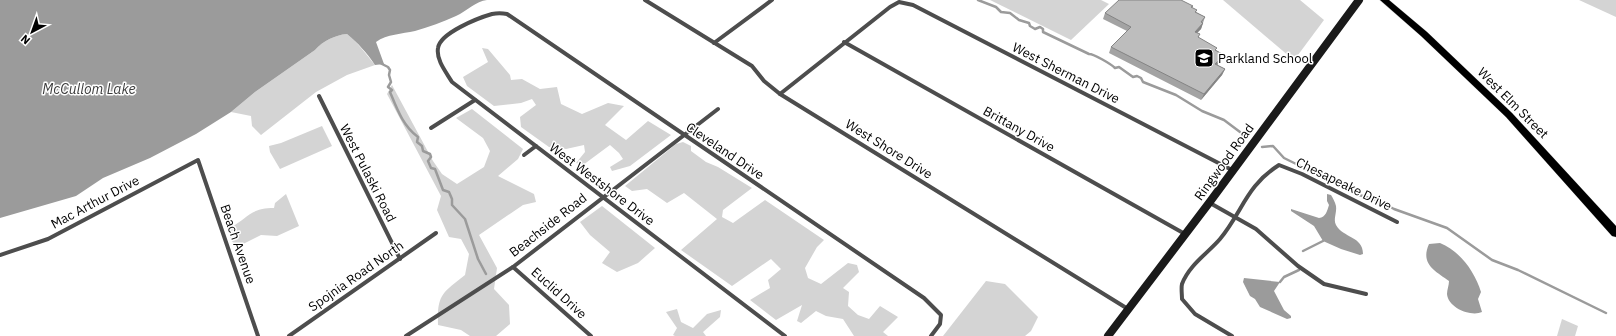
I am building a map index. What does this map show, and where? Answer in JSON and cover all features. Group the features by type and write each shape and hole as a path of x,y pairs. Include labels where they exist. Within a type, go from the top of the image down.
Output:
{"main road":[{"name":"West Elm Street","path":"1384,0 1424,34 1509,115 1616,233"}],"street":[{"name":"West Shore Drive","path":"645,0 752,66 764,81 780,94 1128,309"},
{"path":"714,43 772,0"},
{"name":"Ringwood Road","path":"1108,336 1289,95 1358,0"},
{"name":"West Sherman Drive","path":"844,42 898,2 913,5 1232,170"},
{"name":"West Westshore Drive","path":"491,14 449,34 440,42 438,51 439,60 452,82 785,336"},
{"name":"Cleveland Drive","path":"491,14 507,14 924,298 938,310 942,318 941,325 931,336"},
{"path":"780,94 844,42"},
{"name":"Brittany Drive","path":"844,42 1185,234"},
{"name":"West Pulaski Road","path":"319,96 400,259"},
{"path":"431,128 475,100"},
{"name":"Beachside Road","path":"406,336 513,267 718,109"},
{"path":"524,155 536,146"},
{"name":"Mac Arthur Drive","path":"0,255 48,239 198,160"},
{"name":"Beach Avenue","path":"198,160 258,336"},
{"name":"Chesapeake Drive","path":"1232,336 1195,314 1182,299 1182,284 1196,262 1220,239 1253,187 1265,174 1279,165 1302,174 1397,222"},
{"path":"1209,202 1256,229 1298,266 1324,284 1366,294"},
{"name":"Spojnia Road North","path":"289,336 436,233"},
{"name":"Euclid Drive","path":"513,267 591,336"}],"shaded area":[{"path":"990,0 1101,0 1109,4 1071,40"},
{"path":"1223,0 1300,0 1324,20 1295,59 1290,57"},
{"path":"1579,0 1616,0 1616,17"},
{"path":"347,34 375,65 347,75 316,92 261,135 252,126 251,116 231,112 255,92 315,50 325,41"},
{"path":"482,48 488,49 510,75 511,80 522,79 540,89 557,87 561,104 582,114 608,103 624,106 605,125 626,140 648,121 671,135 630,166 612,171 610,167 623,159 610,145 583,165 576,163 585,152 584,145 566,149 549,147 521,127 520,117 536,105 532,99 521,103 494,106 467,86 463,77 488,62"},
{"path":"392,85 433,161 442,174 457,184 484,167 490,151 483,138 456,118 472,109 523,149 518,159 498,176 534,194 536,202 523,205 479,235 497,268 494,289 509,305 510,324 496,336 470,336 461,330 438,325 439,307 442,296 451,286 465,275 469,254 461,239 449,237 437,210 441,196 387,94"},
{"path":"322,126 332,146 280,169 270,152 269,146 281,143"},
{"path":"683,142 691,146 691,151 706,162 718,167 752,188 723,210 722,217 733,223 765,200 824,240 817,247 805,268 808,278 821,284 848,263 857,265 859,272 843,288 849,292 848,306 858,315 869,319 880,306 898,317 883,332 888,336 854,336 843,319 826,316 816,311 801,323 797,321 802,305 776,320 750,300 770,288 768,280 781,269 771,259 732,286 681,250 717,219 684,193 667,203 647,189 632,191 625,186 676,144"},
{"path":"286,194 299,226 277,236 261,235 237,247 230,239 230,228 254,212 266,208 274,208 275,203"},
{"path":"602,206 655,248 638,263 617,272 602,263 610,252 590,235 580,222"},
{"path":"986,281 1005,284 1038,317 1031,331 1025,336 943,336"},
{"path":"677,309 681,322 693,328 707,314 721,310 720,317 703,332 706,336 675,336 673,335 677,328 666,312"},
{"path":"1562,319 1578,326 1575,336 1557,336"}],"water":[{"name":"McCullom Lake","path":"0,0 487,0 479,2 460,14 441,22 415,31 380,39 376,42 384,64 375,65 362,48 347,34 330,39 255,92 231,112 196,134 150,158 103,178 76,196 0,218"},
{"path":"1327,194 1331,195 1336,205 1336,225 1339,229 1360,244 1363,254 1360,255 1341,249 1323,241 1314,226 1291,211 1291,209 1319,218 1326,213 1329,205 1327,201"},
{"path":"1440,243 1454,251 1471,270 1481,292 1478,299 1482,312 1466,312 1456,307 1448,299 1447,294 1449,281 1430,266 1426,257 1429,244"},
{"path":"1244,278 1280,282 1274,291 1284,310 1291,316 1291,318 1287,319 1260,307 1255,299 1250,296 1243,282"}],"building":[{"name":"Parkland School","path":"1119,0 1181,0 1193,6 1191,7 1197,10 1195,12 1205,17 1201,22 1203,23 1195,32 1200,34 1198,37 1217,48 1215,50 1224,55 1215,64 1225,69 1204,94 1111,47 1131,27 1105,13"}],"waterway":[{"path":"978,0 996,7 1001,12 1010,13 1019,20 1029,23 1030,26 1035,29 1040,27 1043,29 1043,32 1098,57 1115,68 1119,67 1133,77 1137,76 1141,78 1143,82 1176,95 1202,111 1224,120 1240,132"},
{"path":"380,63 388,67 390,70 389,75 391,82 388,87 392,90 390,92 401,117 408,128 418,137 417,142 422,146 423,151 430,154 431,157 428,161 431,168 435,169 443,190 449,192 452,199 452,205 465,219 478,259 486,274"},
{"path":"1262,147 1273,146 1284,158 1359,195 1377,200 1394,209 1447,228 1492,260 1518,270 1606,313"},
{"path":"1303,251 1323,241"},
{"path":"1280,282 1284,277 1299,270"}],"place":[{"name":"Parkland School","path":"1204,58"}]}
